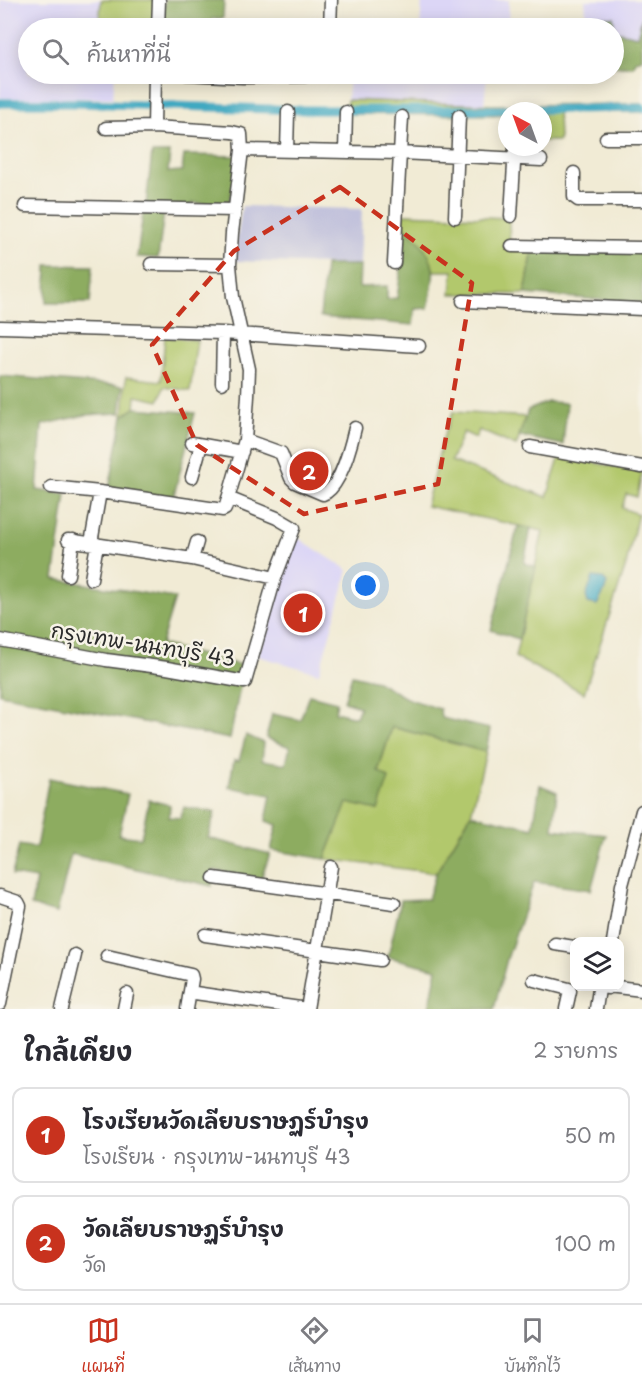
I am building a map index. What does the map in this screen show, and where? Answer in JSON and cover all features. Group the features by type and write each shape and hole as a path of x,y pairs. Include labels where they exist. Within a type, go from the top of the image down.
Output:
{"street":[{"path":"158,18 159,0"},
{"path":"330,0 330,18"},
{"path":"154,127 155,84"},
{"path":"286,151 288,112"},
{"path":"345,152 346,112"},
{"path":"455,217 459,116"},
{"path":"394,262 402,117"},
{"path":"51,487 222,510 225,509 244,446 249,369 233,297 230,265 242,150 242,139 239,132 154,127 106,128"},
{"path":"606,138 642,138"},
{"path":"242,150 458,156 498,154"},
{"path":"511,216 515,156"},
{"path":"526,156 541,160"},
{"path":"574,173 574,197 578,200 642,200"},
{"path":"25,206 235,210"},
{"path":"512,246 642,248"},
{"path":"151,264 230,265"},
{"path":"463,301 642,309"},
{"path":"0,327 222,333 419,346"},
{"path":"222,333 222,383"},
{"path":"192,477 196,444 244,446 281,453 291,478 295,482 322,494 333,486 345,462 355,428"},
{"path":"530,447 642,467"},
{"path":"92,579 100,492"},
{"path":"68,575 71,540 192,559 275,578 294,528 277,518 228,498"},
{"path":"192,559 197,542"},
{"name":"กรุงเทพ-นนทบุรี 43","path":"0,640 106,660 245,682 275,578"},
{"path":"614,937 622,885 638,842 642,811"},
{"path":"195,993 307,1009 331,867"},
{"path":"214,878 394,903"},
{"path":"0,896 18,902 20,906 0,1004"},
{"path":"205,935 380,960"},
{"path":"555,944 570,946"},
{"path":"62,1009 75,956"},
{"path":"107,956 191,975 186,1009"},
{"path":"534,980 569,989 566,1009"},
{"path":"624,988 642,990"},
{"path":"596,1009 599,991"},
{"path":"124,1009 127,994"}],"highlighted area":[{"path":"340,187 472,283 438,484 304,514 197,445 152,345 234,251"}],"shaded area":[{"path":"0,0 101,0 100,18 18,18 18,84 114,84 113,98 0,98"},
{"path":"422,0 509,0 508,18 421,18"},
{"path":"585,0 642,0 642,18 637,36 624,33 624,18 586,16"},
{"path":"348,84 486,84 484,105 347,100"},
{"path":"242,206 362,209 360,265 234,261"},
{"path":"295,536 348,570 319,673 257,656"}],"green space":[{"path":"101,0 157,0 155,18 100,18"},
{"path":"165,0 224,0 223,18 164,18"},
{"path":"586,16 613,18 586,18"},
{"path":"642,18 642,58 635,60 633,66 624,66 624,33 637,36"},
{"path":"347,100 498,105 498,115 352,114 346,106"},
{"path":"642,104 642,112 558,112 559,141 552,141 552,105"},
{"path":"152,153 170,153 168,172 182,171 184,155 237,156 235,180 228,205 192,203 189,207 146,205"},
{"path":"164,213 158,258 137,257 143,214"},
{"path":"403,214 509,218 510,249 533,249 525,294 451,294 453,271 434,271 422,246 403,226"},
{"path":"403,226 426,250 433,273 428,308 415,309 413,325 320,317 325,265 360,265 359,287 387,286 387,299 397,298"},
{"path":"533,249 642,252 642,303 525,294"},
{"path":"47,265 93,266 90,303 46,303"},
{"path":"165,337 197,340 190,391 164,387 159,401 136,396 135,408 123,416 126,377 161,381"},
{"path":"0,376 123,386 120,413 85,415 42,425 37,490 66,494 54,579 175,598 161,644 244,666 230,739 0,694"},
{"path":"548,402 567,403 563,445 519,436 528,410"},
{"path":"135,408 195,413 173,499 109,489 123,416"},
{"path":"453,412 527,417 516,446 479,430 476,438 463,432 451,461 547,497 560,456 642,472 637,497 626,494 622,508 638,514 626,565 584,693 515,657 543,531 426,506 443,438"},
{"path":"518,526 531,528 524,563 536,567 519,639 491,630"},
{"path":"352,675 377,681 406,698 440,709 441,718 490,729 486,752 392,727 378,771 389,778 378,810 347,803 325,859 271,850 277,825 266,821 271,795 229,787 234,760 239,761 246,735 264,743 262,760 286,764 290,747 266,738 272,714 300,720 309,695 337,702 335,712 356,717 360,707 344,701"},
{"path":"392,727 486,752 471,814 436,873 325,859 347,802 378,810 378,772"},
{"path":"49,778 128,794 119,835 141,838 149,800 170,805 169,817 180,818 184,807 215,812 208,838 270,854 261,879 214,870 212,886 71,854 57,913 31,906 36,879 12,875 19,845 36,848"},
{"path":"540,785 557,792 553,829 606,835 591,890 534,882 507,959 494,1009 429,1009 437,969 388,957 401,900 428,899 436,873 471,814 533,828"}],"water":[{"path":"593,577 602,578 607,583 597,605 588,603 586,596"}],"waterway":[{"path":"0,103 306,110 642,108"}],"place":[{"name":"วัดเลียบราษฏร์บำรุง","path":"309,471"},
{"name":"โรงเรียนวัดเลียบราษฏร์บำรุง","path":"303,613"}]}
